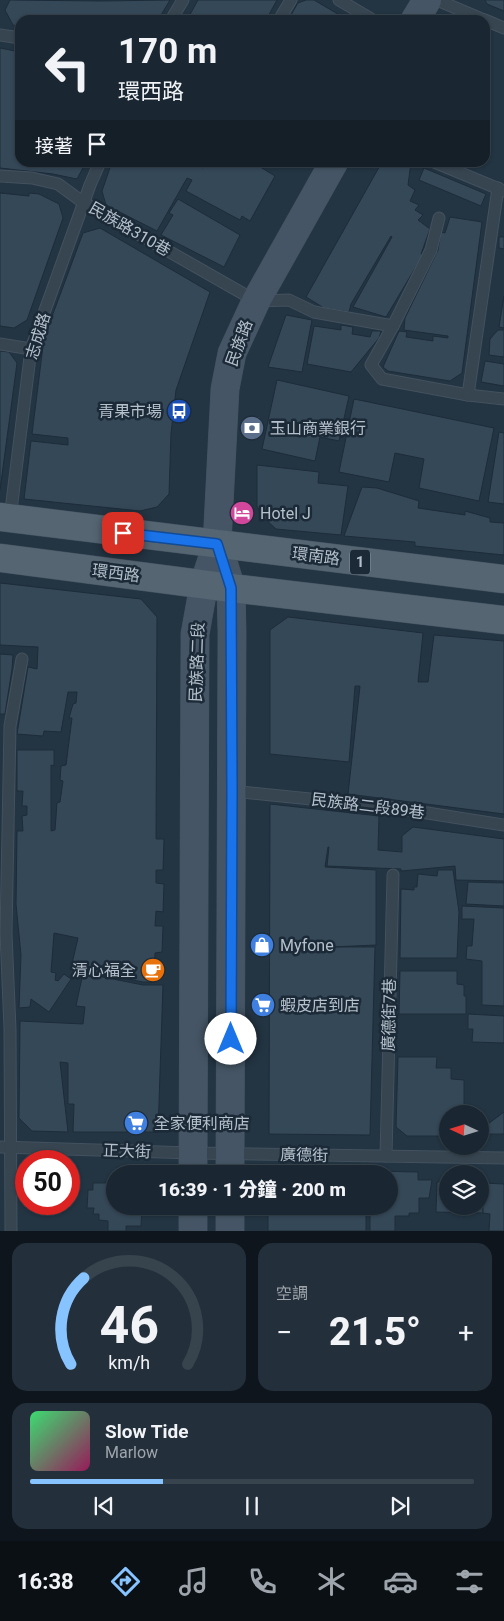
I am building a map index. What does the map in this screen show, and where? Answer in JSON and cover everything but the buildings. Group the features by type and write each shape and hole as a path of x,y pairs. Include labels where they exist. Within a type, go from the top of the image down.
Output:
{"main road":[{"path":"417,15 427,0"},
{"name":"民族路","path":"217,544 225,389 232,353 256,300 331,167"},
{"name":"1","path":"5,518 217,544"},
{"name":"環南路","path":"217,544 504,579"},
{"name":"民族路二段","path":"193,1164 195,634 204,584 217,544"},
{"name":"民族路二段","path":"217,544 231,588 230,1164"},
{"name":"環西路","path":"0,558 231,588"},
{"path":"231,588 504,620"},
{"path":"193,1215 193,1231"},
{"path":"230,1215 230,1231"}],"lane":[{"path":"175,15 183,0"},
{"path":"282,15 291,0"},
{"path":"338,0 364,15"},
{"path":"437,0 473,15"},
{"path":"490,22 504,28"},
{"path":"0,35 15,37"},
{"name":"志成路","path":"5,518 31,349 98,167"},
{"path":"446,167 501,190 468,395"},
{"name":"民族路310巷","path":"0,176 32,178 58,184 84,203 256,300"},
{"path":"439,218 431,250 371,365 382,379 468,395 504,399"},
{"path":"256,300 289,300 314,312 393,326"},
{"path":"0,344 31,349"},
{"path":"11,1231 5,1147 3,933 5,725 22,659"},
{"name":"民族路二段89巷","path":"232,791 389,807 504,825"},
{"name":"廣德街7巷","path":"386,1156 393,875"},
{"name":"正大街","path":"5,1147 193,1164"},
{"name":"廣德街","path":"193,1164 230,1164 386,1156 504,1158"}],"place":[{"name":"青果市場","path":"179,411"},
{"name":"玉山商業銀行","path":"252,428"},
{"name":"Hotel J","path":"242,513"},
{"name":"Myfone","path":"262,945"},
{"name":"清心福全","path":"153,970"},
{"name":"蝦皮店到店","path":"263,1005"},
{"name":"全家便利商店","path":"136,1123"}],"route":[{"path":"123,533 217,544 231,588 231,1039"}]}
